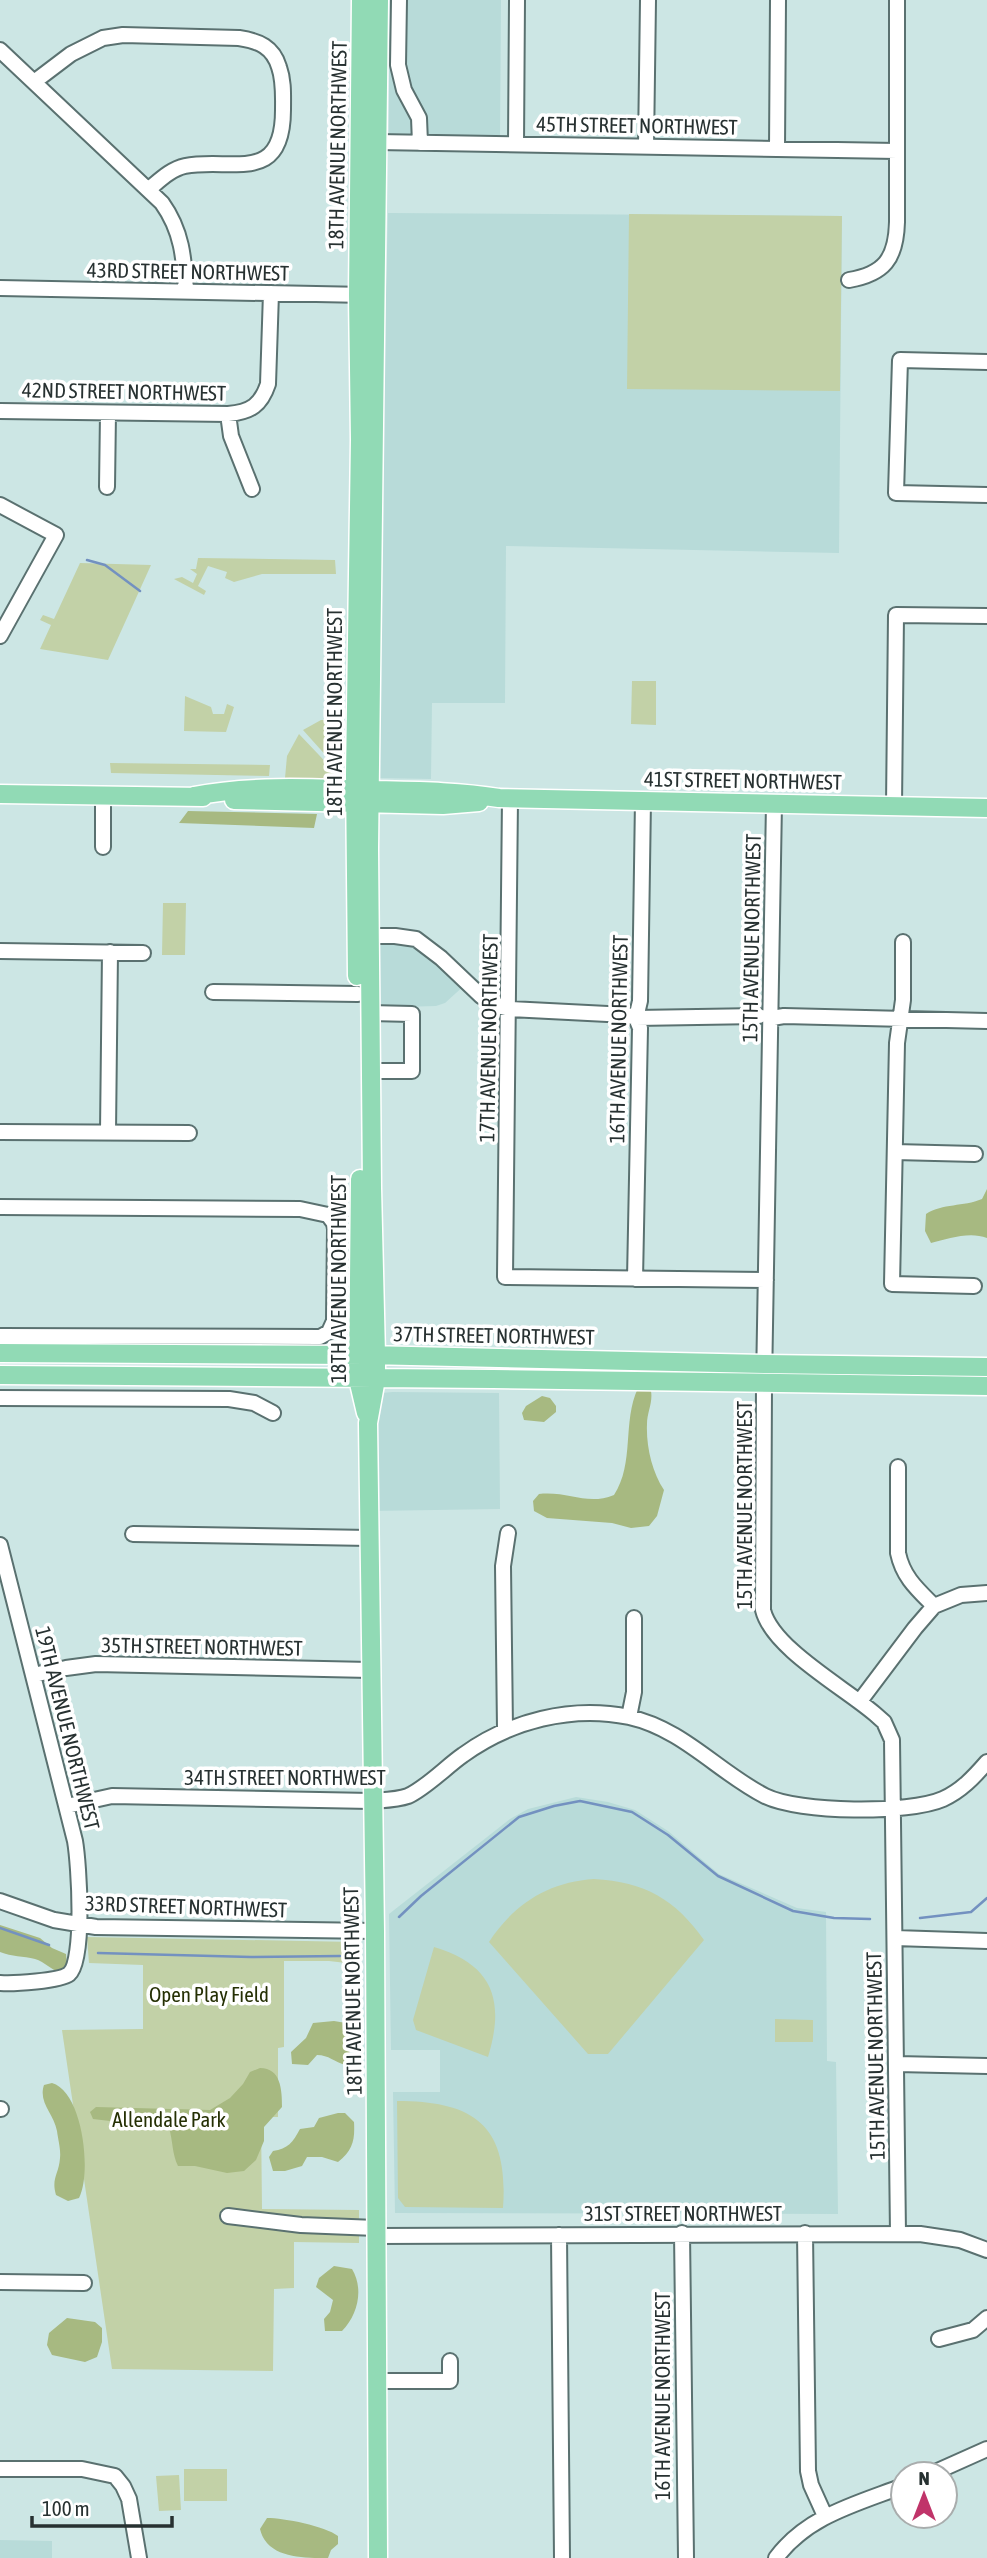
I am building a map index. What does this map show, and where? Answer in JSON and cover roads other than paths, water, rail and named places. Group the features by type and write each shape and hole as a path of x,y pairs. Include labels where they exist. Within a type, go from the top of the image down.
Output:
{"main road":[{"name":"18TH AVENUE NORTHWEST","path":"361,0 360,93 366,295 363,936 358,994 360,1189 367,1355"},
{"name":"18TH AVENUE NORTHWEST","path":"366,295 377,142 379,0"},
{"path":"360,93 367,104 370,132 377,142"},
{"name":"41ST STREET NORTHWEST","path":"0,794 194,796 264,788 363,797 457,792 505,798 987,808"},
{"name":"18TH AVENUE NORTHWEST","path":"363,936 370,1013 367,1379 375,1931 378,2558"},
{"name":"37TH STREET NORTHWEST","path":"0,1353 367,1355 987,1367"},
{"name":"37TH STREET NORTHWEST","path":"0,1375 987,1386"}],"street":[{"path":"399,0 398,65 404,90 419,118 420,143"},
{"path":"516,144 517,0"},
{"path":"646,147 648,0"},
{"path":"778,0 778,149"},
{"path":"849,280 874,274 890,258 896,232 897,0"},
{"path":"34,82 83,46 112,36 239,38 257,41 269,48 281,71 283,122 278,141 269,154 256,162 240,166 186,166 168,173 149,189"},
{"path":"0,50 149,189 171,215 180,234 186,291"},
{"name":"45TH STREET NORTHWEST","path":"377,142 897,151"},
{"name":"43RD STREET NORTHWEST","path":"0,288 366,295"},
{"name":"42ND STREET NORTHWEST","path":"0,411 228,414 242,413 254,408 264,397 268,384 271,293"},
{"path":"987,362 900,360 896,493 987,495"},
{"path":"107,486 108,413"},
{"path":"228,414 233,444 252,489"},
{"path":"0,505 56,535 0,636"},
{"path":"894,806 896,615 987,617"},
{"path":"103,795 103,847"},
{"name":"17TH AVENUE NORTHWEST","path":"505,798 510,1009 505,1277 635,1279"},
{"name":"16TH AVENUE NORTHWEST","path":"635,1279 640,1028 636,1018 640,1001 643,800"},
{"name":"15TH AVENUE NORTHWEST","path":"774,803 766,1017 762,1600 769,1627 783,1644 884,1722 892,1740 898,2233"},
{"path":"363,936 405,937 424,943 481,996 510,1009 627,1015 636,1018 766,1017 987,1021"},
{"path":"903,942 892,1284 974,1286"},
{"path":"0,951 143,953"},
{"path":"108,1132 110,952"},
{"path":"213,992 358,994"},
{"path":"370,1013 412,1014 412,1071 370,1070"},
{"path":"0,1132 190,1133"},
{"path":"895,1152 975,1154"},
{"name":"18TH AVENUE NORTHWEST","path":"0,1207 300,1209 328,1215 335,1229 334,1321 325,1336 0,1336"},
{"path":"635,1279 766,1280"},
{"path":"0,1398 229,1399 254,1403 272,1413"},
{"path":"898,1466 898,1553 901,1566 906,1577 934,1606"},
{"path":"505,1729 503,1566 508,1533"},
{"path":"133,1534 370,1538"},
{"name":"19TH AVENUE NORTHWEST","path":"0,1545 77,1852 78,1924 78,1958 71,1972 52,1980 0,1983"},
{"path":"860,1701 934,1606 961,1595 987,1593"},
{"path":"629,1717 634,1692 634,1618"},
{"name":"35TH STREET NORTHWEST","path":"33,1675 96,1664 370,1670"},
{"name":"34TH STREET NORTHWEST","path":"67,1805 112,1797 372,1801 409,1796 466,1752 505,1729 565,1714 629,1717 678,1737 764,1795 804,1807 894,1808 925,1805 944,1798 972,1779 987,1762"},
{"name":"33RD STREET NORTHWEST","path":"0,1901 54,1920 78,1924 116,1927 375,1931"},
{"path":"895,1938 987,1941"},
{"path":"897,2064 987,2066"},
{"name":"31ST STREET NORTHWEST","path":"228,2216 376,2232 559,2235 898,2233 946,2237 987,2250"},
{"name":"16TH AVENUE NORTHWEST","path":"682,2233 686,2558"},
{"path":"805,2233 808,2471 811,2485 825,2516"},
{"path":"559,2235 562,2558"},
{"path":"0,2282 84,2283"},
{"path":"939,2339 972,2330 987,2318"},
{"path":"377,2381 450,2381 450,2361"},
{"path":"959,2462 987,2449"},
{"path":"0,2469 82,2469 115,2476 129,2499 139,2558"},
{"path":"776,2558 791,2539 825,2516 889,2491"}],"waterway":[{"path":"87,560 105,565 140,591"},
{"path":"399,1917 519,1817 580,1801 632,1812 668,1835 718,1876 793,1911 834,1918 870,1919"},
{"path":"920,1918 971,1912 987,1898"},
{"path":"0,1928 49,1945"},
{"path":"98,1953 251,1957 340,1956"}],"park label":[{"name":"Open Play Field","path":"209,1994"},
{"name":"Allendale Park","path":"169,2119"}]}
